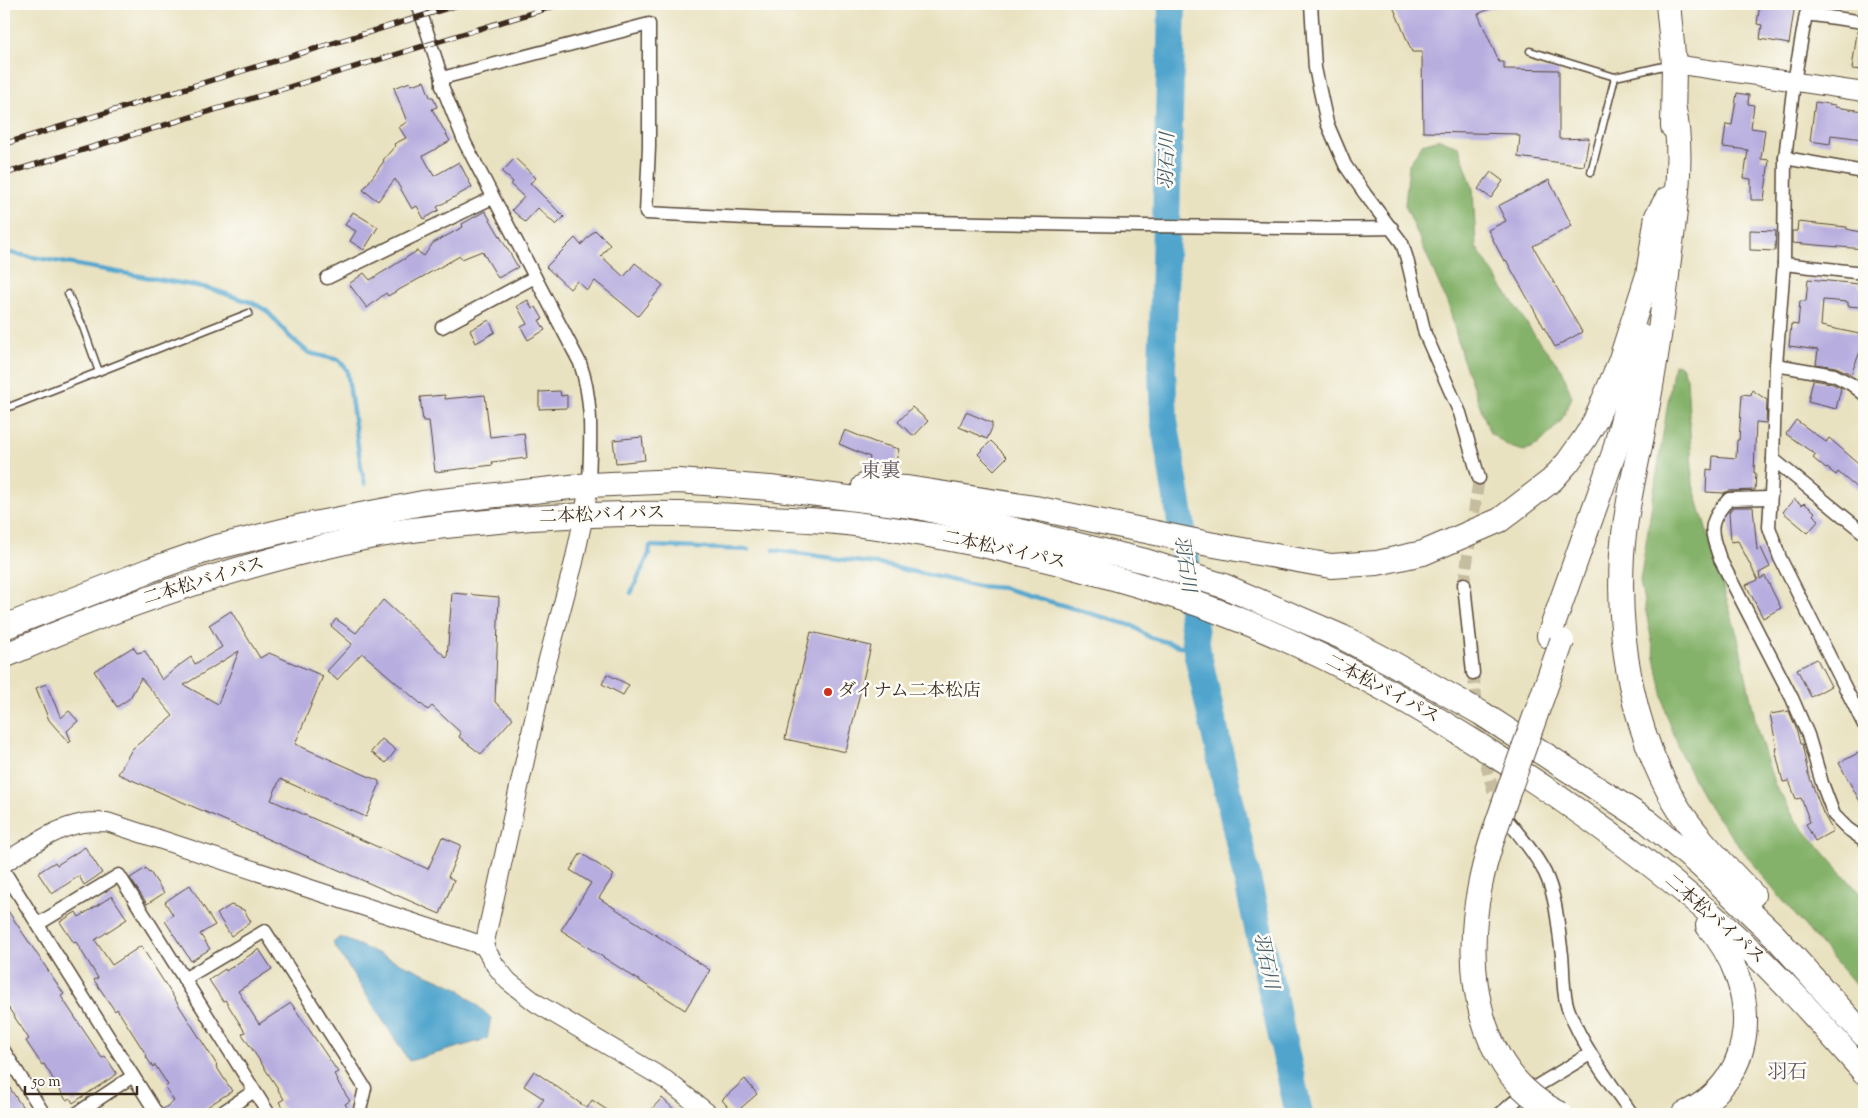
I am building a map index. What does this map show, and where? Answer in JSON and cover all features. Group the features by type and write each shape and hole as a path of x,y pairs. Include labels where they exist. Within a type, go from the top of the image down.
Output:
{"highway":[{"path":"1561,1114 1540,1103 1526,1091 1503,1062 1490,1038 1483,1019 1476,988 1474,935 1480,885 1555,638 1614,453 1659,277 1674,110 1674,64 1668,4"},
{"path":"1674,110 1678,126 1678,151 1676,199 1667,282 1622,552 1622,624 1626,657 1637,711 1646,740 1662,775 1676,803 1694,830 1864,1019"},
{"path":"679,481 733,478 907,488 1035,508 1209,544 1331,566 1377,563 1423,553 1500,520 1552,480 1568,462 1595,421 1620,362 1648,275 1657,216 1667,199"},
{"path":"1536,1114 1516,1098 1504,1085 1482,1049 1466,1007 1459,956 1466,887 1470,866 1491,799 1621,465 1639,397 1656,310 1667,282"},
{"name":"二本松バイパス","path":"4,627 195,554 304,526 423,502 588,484 679,481 770,488 919,507 1145,561 1224,586 1342,637 1409,672 1481,713 1647,821 1700,864 1774,935 1864,1035"},
{"name":"二本松バイパス","path":"4,656 145,599 227,572 348,541 438,526 584,515 632,513 721,514 850,524 955,540 1037,556 1152,589 1217,611 1284,638 1347,669 1418,708 1561,797 1698,903 1746,946 1799,998 1864,1072"},
{"path":"1637,855 1698,915 1722,942 1736,970 1743,996 1745,1033 1737,1064 1729,1078 1710,1098 1684,1114"}],"street":[{"path":"418,4 442,78 442,86 465,143 492,198 574,347 585,376 590,408 588,484 584,515 574,562 544,674 528,753 508,830 484,946"},
{"path":"1311,4 1315,68 1327,123 1345,165 1402,243 1425,334 1460,412 1479,478"},
{"path":"1864,22 1806,14 1794,82 1785,158 1784,264 1776,366 1773,459 1768,527 1864,724"},
{"path":"442,78 649,24 649,147 646,213 767,219 1143,226 1392,228"},
{"path":"1674,64 1864,92"},
{"path":"1785,158 1864,172"},
{"path":"327,278 492,198"},
{"path":"1784,264 1864,273"},
{"path":"442,327 535,276"},
{"path":"1776,366 1834,375 1864,394"},
{"path":"1773,459 1864,533"},
{"path":"1770,498 1729,499 1713,519 1713,538 1720,559 1792,698 1808,735 1830,808 1838,819 1864,840"},
{"path":"1464,584 1473,673"},
{"path":"1502,815 1532,851 1545,874 1553,897 1564,972 1565,998 1569,1011 1590,1054 1632,1114"},
{"path":"4,863 64,828 84,823 107,822 484,946 508,982 536,1003 666,1080 709,1114"},
{"path":"4,871 157,1114"},
{"path":"38,924 119,876 269,1114"},
{"path":"184,979 265,931 365,1088 359,1114"},
{"path":"4,1051 44,1114"},
{"path":"1500,1114 1522,1095 1590,1054"},
{"path":"76,1114 133,1076"},
{"path":"220,1114 254,1091"}],"lane":[{"path":"1530,51 1615,77 1674,64"},
{"path":"1591,172 1615,77"},
{"path":"68,294 83,327 99,372"},
{"path":"4,409 249,312"}],"green space":[{"path":"1440,139 1459,147 1473,189 1476,247 1535,336 1562,370 1572,397 1561,421 1539,444 1524,451 1510,447 1490,433 1462,357 1449,307 1405,205 1409,165 1422,144"},
{"path":"1674,364 1682,366 1687,378 1693,485 1738,638 1758,733 1774,783 1796,821 1864,898 1864,995 1767,882 1705,801 1681,754 1666,713 1640,581"}],"water":[{"path":"340,937 458,988 491,1018 487,1039 409,1061 333,943"}],"building":[{"path":"1392,4 1501,4 1478,14 1499,62 1504,62 1504,69 1559,70 1559,139 1589,138 1584,166 1518,157 1520,136 1517,136 1517,134 1423,132 1422,52 1412,52"},
{"path":"1760,4 1795,4 1789,44 1760,39 1762,25 1757,24"},
{"path":"1857,32 1864,33 1864,70 1852,69"},
{"path":"424,81 430,97 433,97 437,107 432,109 450,141 423,156 434,176 459,162 472,187 437,207 439,210 424,219 417,206 412,209 395,179 378,201 363,190 395,146 394,144 406,138 399,127 407,122 394,88 410,82 411,85"},
{"path":"1737,93 1749,95 1748,104 1754,105 1751,128 1765,130 1761,159 1769,160 1764,200 1751,200 1751,179 1744,178 1748,150 1723,147 1726,124 1732,125"},
{"path":"1815,102 1864,111 1863,139 1831,135 1830,144 1810,141"},
{"path":"515,158 536,178 530,183 564,217 556,225 538,208 525,222 512,210 524,197 511,185 513,182 502,172"},
{"path":"1491,172 1503,181 1491,198 1478,189"},
{"path":"1549,180 1572,226 1533,246 1582,332 1555,347 1506,260 1504,261 1488,230 1506,221 1498,206"},
{"path":"485,211 518,267 498,278 482,251 462,259 460,256 388,296 386,293 367,308 349,284 364,273 370,280 417,251 424,256 433,243 463,227 462,224"},
{"path":"353,212 378,227 364,250 350,241 356,231 345,225"},
{"path":"1798,222 1847,227 1847,229 1864,233 1864,249 1792,243 1792,231 1797,231"},
{"path":"595,230 610,245 601,256 624,277 635,263 663,285 638,316 595,281 587,290 577,281 570,289 546,267 575,238 581,245"},
{"path":"1750,230 1776,231 1775,251 1750,250"},
{"path":"1808,279 1859,284 1859,288 1863,288 1861,307 1848,306 1848,302 1823,300 1821,326 1864,335 1864,342 1851,374 1836,367 1816,364 1818,350 1789,346 1791,324 1798,325 1800,301 1806,301"},
{"path":"528,300 532,309 536,307 543,319 539,320 545,330 528,340 521,327 527,324 517,306"},
{"path":"489,320 495,332 476,343 470,330"},
{"path":"1813,380 1831,383 1841,388 1836,409 1808,402"},
{"path":"1752,390 1767,400 1766,423 1756,422 1755,490 1723,493 1706,492 1707,469 1712,470 1713,456 1736,458 1742,394 1751,395"},
{"path":"560,391 561,396 567,395 567,408 539,409 539,392"},
{"path":"445,395 445,399 485,395 490,437 524,433 527,458 492,462 493,465 435,472 429,421 423,421 420,397"},
{"path":"912,407 928,421 914,436 898,422"},
{"path":"966,412 992,423 987,439 959,427"},
{"path":"1796,420 1826,442 1829,438 1864,468 1864,484 1859,490 1838,472 1836,475 1826,469 1813,458 1816,455 1786,434"},
{"path":"845,430 874,442 899,449 894,469 869,462 870,457 839,444"},
{"path":"642,437 645,460 616,463 613,440"},
{"path":"991,441 1007,457 994,470 978,454"},
{"path":"1794,499 1802,505 1804,503 1815,512 1813,515 1819,520 1808,533 1783,512"},
{"path":"1733,507 1753,507 1757,550 1761,548 1770,567 1759,573 1760,579 1765,576 1781,608 1763,618 1746,585 1758,580 1738,541 1731,542 1729,512"},
{"path":"452,593 499,597 495,702 513,718 481,754 459,737 461,733 432,706 428,710 362,653 337,680 327,671 352,644 331,626 336,619 356,633 383,600 447,658"},
{"path":"231,611 260,658 269,653 323,676 295,744 379,781 379,786 366,817 280,779 271,800 428,869 442,837 461,845 448,877 454,880 440,914 118,774 132,749 173,716 141,678 130,698 117,707 94,671 133,647 137,653 145,651 162,680 191,657 195,664 222,647 209,625","holes":["239,651 218,704 184,685"]},
{"name":"ダイナム二本松店","path":"811,632 871,646 846,752 785,739"},
{"path":"1817,659 1831,686 1811,697 1797,669"},
{"path":"607,674 629,685 623,695 602,684"},
{"path":"46,684 61,718 69,711 78,721 67,731 71,741 69,743 49,720 36,688"},
{"path":"1789,711 1800,744 1802,744 1808,773 1823,813 1833,831 1815,841 1806,824 1810,822 1801,798 1796,799 1789,781 1783,782 1775,749 1777,749 1770,714"},
{"path":"382,739 396,750 386,763 371,752"},
{"path":"1864,750 1864,809 1839,763"},
{"path":"85,847 102,873 84,885 79,876 52,894 38,873 55,862 57,865"},
{"path":"581,853 614,875 599,898 710,970 685,1010 561,930 591,883 570,870"},
{"path":"146,868 164,893 147,904 130,878"},
{"path":"190,885 215,925 200,934 210,949 191,961 165,921 173,915 165,902"},
{"path":"112,896 127,919 95,940 112,965 141,946 232,1091 196,1114 165,1114 163,1109 174,1101 165,1087 168,1085 155,1065 153,1067 146,1057 117,1009 115,1011 94,980 98,978 76,942 74,943 60,922 76,912 79,917"},
{"path":"4,905 64,994 61,996 102,1058 105,1056 117,1074 73,1103 70,1098 66,1100 44,1064 42,1065 26,1041 29,1039 4,1001"},
{"path":"231,905 244,910 251,922 231,936 217,914"},
{"path":"259,949 272,969 238,991 259,1024 291,1003 338,1072 334,1074 350,1101 345,1104 349,1110 343,1114 287,1114 279,1102 284,1099 279,1090 242,1034 245,1032 225,1000 223,1001 209,980"},
{"path":"534,1071 587,1108 592,1100 613,1114 533,1114 544,1099 524,1086"},
{"path":"4,1079 19,1102 28,1114 4,1114"},
{"path":"745,1079 757,1094 734,1114 722,1100"},
{"path":"662,1098 679,1114 647,1114"}],"waterway":[{"name":"羽石川","path":"1172,4 1162,370 1164,420 1180,516 1197,651 1299,1114"},
{"path":"4,252 208,288 253,303 267,311 290,337 309,353 339,360 347,370 365,484"},
{"path":"631,593 649,554 650,546 748,550"},
{"path":"774,550 883,565 978,586 1004,588 1133,626 1149,637 1197,651"}],"tunnel":[{"path":"1464,584 1479,478"},
{"path":"1473,673 1486,761 1501,811"}],"railway":[{"path":"4,144 461,4"},
{"path":"4,174 561,4"}],"place":[{"name":"ダイナム二本松店","path":"828,692"}],"district":[{"name":"東裏","path":"881,472"},
{"name":"羽石","path":"1787,1073"}]}
